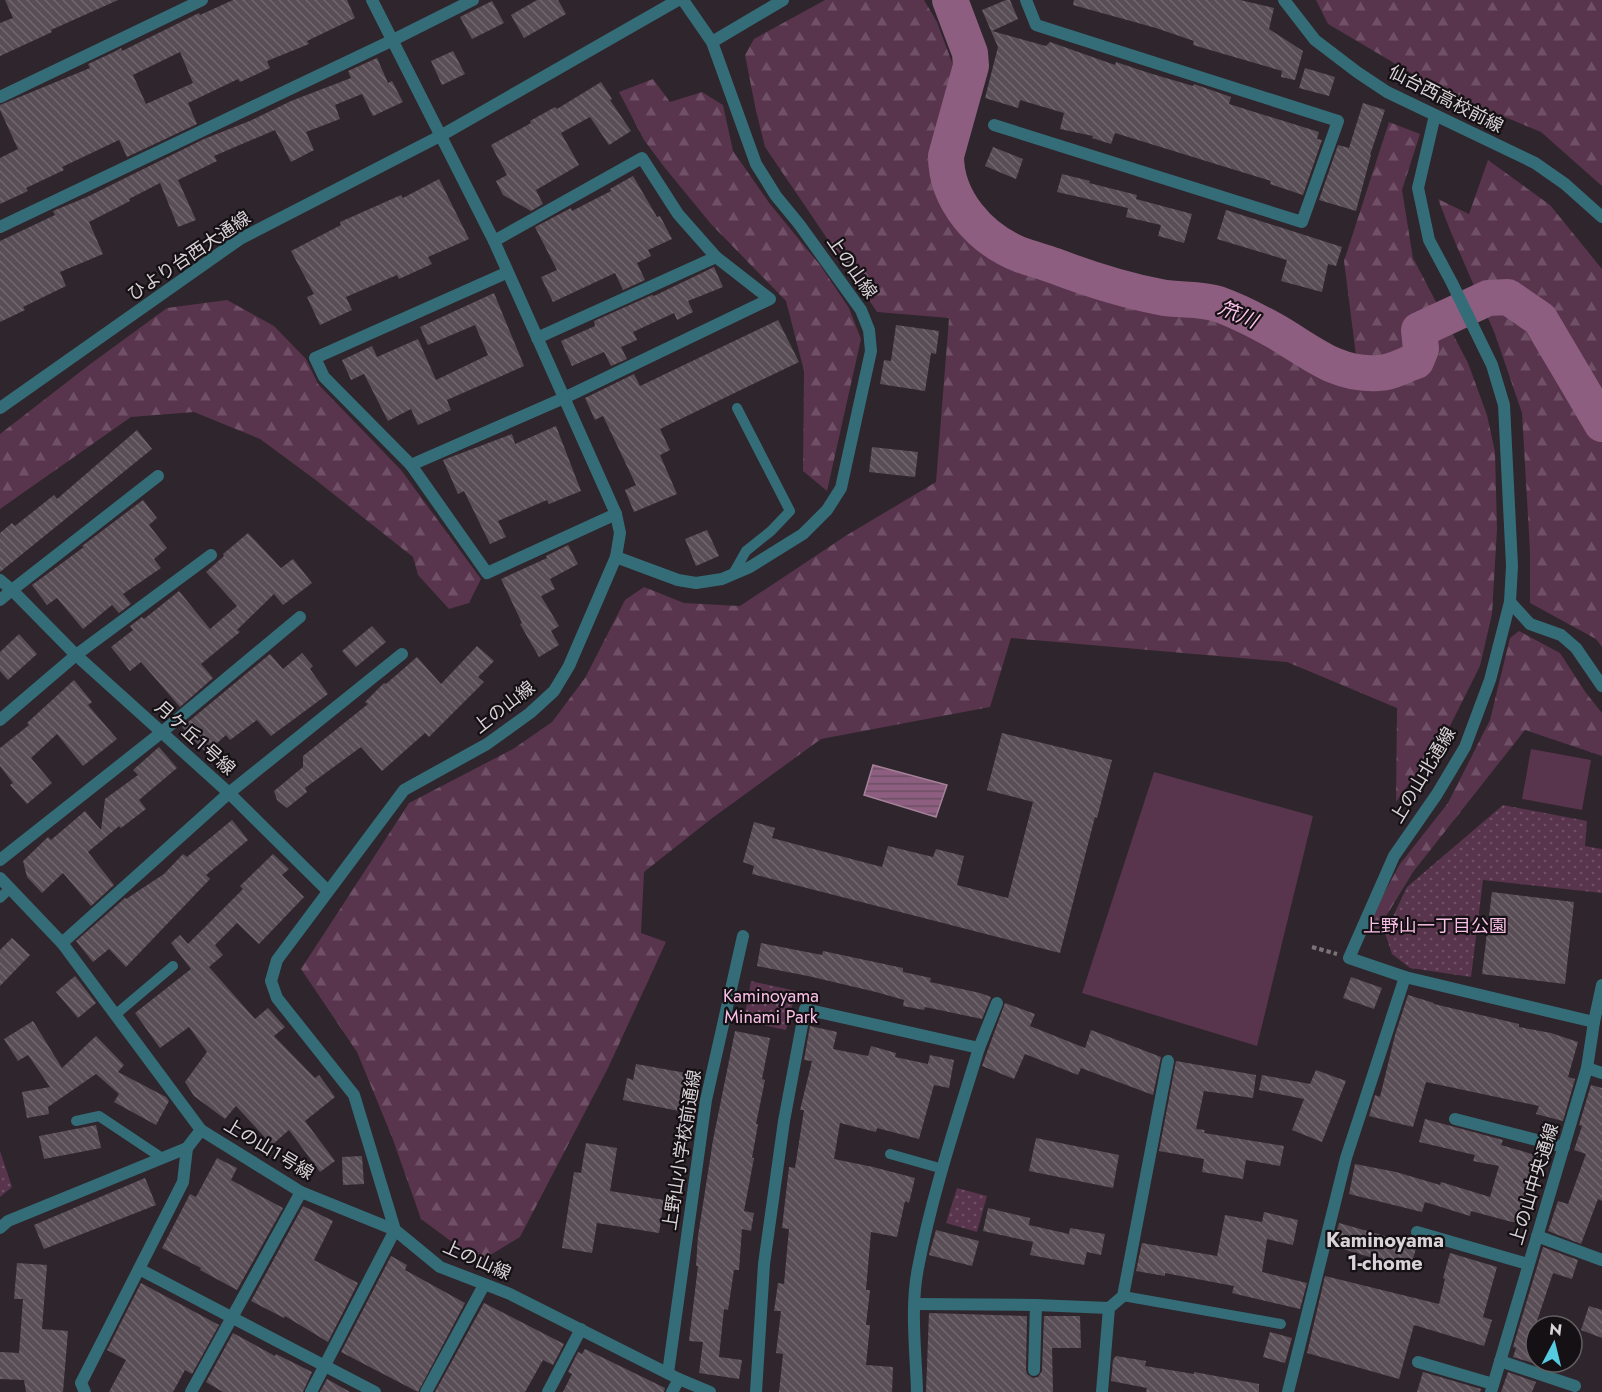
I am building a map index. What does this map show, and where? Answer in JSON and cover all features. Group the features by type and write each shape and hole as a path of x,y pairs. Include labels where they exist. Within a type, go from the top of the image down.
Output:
{"street":[{"path":"0,97 202,0"},
{"path":"372,0 494,241 506,273 616,514 620,533 616,557"},
{"path":"0,227 473,0"},
{"name":"ひより台西大通線","path":"0,408 240,239 442,135 603,45 678,0"},
{"name":"上の山線","path":"683,0 712,42 756,164 776,196 861,310 869,330 871,351 841,488 827,510 803,534 750,567 722,579 696,583 678,580 616,557 569,666 554,691 530,713 487,744 404,790 327,890 277,960 272,981 277,998 354,1095 395,1230 440,1267 484,1286 510,1294 679,1379 710,1392"},
{"path":"712,42 783,0"},
{"path":"994,125 1302,222 1338,121 1036,25 1026,0"},
{"name":"仙台西高校前線","path":"1284,0 1315,40 1356,72 1387,92 1535,163 1565,184 1602,217"},
{"name":"上の山北通線","path":"1349,958 1394,856 1466,747 1490,680 1510,602 1512,566 1504,405 1492,365 1429,240 1418,188 1435,115"},
{"path":"411,465 564,398 770,300 716,257 678,214 642,158 494,241"},
{"path":"537,338 716,257"},
{"path":"506,273 315,358 324,377 411,465 487,573 616,514"},
{"path":"0,600 158,476"},
{"path":"0,720 76,655 211,555"},
{"name":"月ケ丘１号線","path":"0,580 76,655 229,793 62,943"},
{"path":"1510,602 1530,624 1562,635 1576,648 1602,686"},
{"path":"0,860 162,732 300,617"},
{"path":"327,890 229,793 402,654"},
{"path":"0,878 62,943 201,1130"},
{"name":"上野山小学校前通線","path":"668,1373 706,1100 743,936"},
{"path":"1349,958 1405,977 1594,1022"},
{"path":"1288,1392 1346,1158 1405,977"},
{"name":"上の山中央通線","path":"1492,1388 1587,1068 1602,985"},
{"path":"917,1392 915,1304 918,1270 943,1169 979,1048 997,1003"},
{"path":"756,1392 764,1264 784,1121 806,1009 979,1048"},
{"path":"915,1304 1109,1308 1123,1296 1168,1061"},
{"path":"1587,1068 1602,1073"},
{"path":"1455,1119 1564,1147"},
{"name":"上の山１号線","path":"187,1148 201,1130 301,1192 395,1230"},
{"path":"0,1228 8,1221 187,1148 183,1182 81,1383 85,1392"},
{"path":"191,1392 301,1192"},
{"path":"311,1392 395,1230"},
{"path":"1417,1232 1528,1264"},
{"path":"1537,1236 1602,1260"},
{"path":"139,1269 375,1392"},
{"path":"426,1392 484,1286"},
{"path":"1034,1370 1036,1305"},
{"path":"1102,1392 1109,1308"},
{"path":"548,1392 581,1329"},
{"path":"1500,1361 1575,1386"},
{"path":"1418,1362 1492,1388"},
{"path":"672,1392 679,1379"}],"lane":[{"path":"732,574 746,551 771,531 789,511 737,408"},
{"path":"0,898 9,889"},
{"path":"115,1015 173,966"},
{"path":"76,1121 99,1116 162,1158"},
{"path":"890,1154 943,1169"},
{"path":"1123,1296 1281,1324"}],"path":[{"path":"1312,947 1349,958"}],"green space":[{"path":"825,0 924,0 937,22 953,65 946,125 936,174 952,225 1016,270 1356,356 1344,261 1389,122 1420,134 1402,190 1413,258 1468,363 1487,415 1495,452 1497,529 1492,614 1480,666 1449,728 1396,802 1397,708 1287,662 1011,638 990,707 821,739 711,819 644,872 641,933 666,942 608,1068 520,1237 479,1262 421,1219 392,1137 357,1052 301,969 409,803 513,749 552,722 585,678 625,600 644,587 684,603 740,606 847,535 936,482 949,318 877,312 765,147 756,111 745,55 754,39"},
{"path":"1316,0 1602,0 1602,186 1541,132 1440,90 1328,24"},
{"path":"653,79 670,102 702,92 723,105 733,151 770,204 820,265 849,308 861,339 827,491 803,471 804,371 786,301 711,224 665,168 644,140 619,92"},
{"path":"1488,160 1550,205 1602,269 1602,647 1596,639 1530,603 1530,551 1522,413 1495,334 1438,199 1469,214"},
{"path":"227,300 274,326 306,359 318,384 401,470 481,579 469,603 449,609 418,575 413,557 317,481 260,439 194,412 131,417 0,509 0,434 167,308"},
{"path":"1519,631 1560,653 1602,713 1602,756 1525,730 1413,872 1377,931 1369,921 1400,864 1448,803 1490,720 1510,638"},
{"path":"1531,749 1591,760 1582,810 1522,799"},
{"path":"1154,772 1313,816 1257,1046 1082,993"},
{"name":"上野山一丁目公園","path":"1503,805 1587,821 1585,846 1602,849 1602,893 1483,880 1471,977 1410,968 1392,954 1385,933 1407,887"},
{"name":"Kaminoyama Minami Park","path":"751,981 796,991 786,1030 744,1021"},
{"path":"0,1151 12,1187 0,1197"},
{"path":"957,1188 987,1196 977,1232 946,1223"}],"shaded area":[{"path":"873,765 947,785 936,817 864,795"}],"building":[{"path":"5,0 118,0 0,56 0,23 13,18"},
{"path":"233,0 347,0 355,18 307,41 309,44 267,61 270,68 240,82 238,79 188,103 197,124 127,157 119,140 62,167 64,170 26,188 28,191 0,204 0,158 18,149 0,110 0,105 90,68 88,64 121,48 122,51 199,13 200,15","holes":["180,52 193,83 146,104 133,75"]},
{"path":"537,0 558,0 566,14 524,38 511,15"},
{"path":"1010,0 1018,19 992,31 1046,46 1050,42 1115,65 1116,62 1193,86 1194,84 1231,97 1229,104 1319,132 1317,139 1322,140 1303,195 1270,184 1271,181 1115,133 1111,144 1092,138 1093,136 1060,129 1064,113 1020,100 1018,108 985,98 998,47 982,10"},
{"path":"1074,0 1240,0 1274,8 1269,29 1303,51 1295,80 1281,77 1282,71 1193,45 1194,41 1156,28 1073,5"},
{"path":"492,1 504,23 472,39 460,17"},
{"path":"453,51 465,74 442,85 431,61"},
{"path":"377,58 388,83 392,81 403,102 373,116 362,94 335,105 340,119 306,132 314,150 291,162 275,130 214,156 217,161 178,180 196,220 178,227 160,183 129,199 130,201 89,222 103,254 60,272 66,286 23,307 25,310 0,322 0,241 55,215 53,211 87,197 204,139 351,78 348,71"},
{"path":"1305,68 1335,77 1329,96 1299,88"},
{"path":"601,82 631,131 609,145 590,117 561,133 579,165 536,190 543,204 531,211 503,195 496,181 507,175 491,145"},
{"path":"1363,103 1385,110 1370,155 1356,211 1319,200 1338,145 1349,148"},
{"path":"993,147 1023,159 1016,179 985,166"},
{"path":"1062,174 1137,195 1136,199 1192,214 1184,243 1158,236 1161,225 1126,217 1128,208 1057,192"},
{"path":"633,176 657,217 660,216 672,239 648,250 651,256 637,263 645,280 623,290 615,273 553,302 541,277 557,270 535,227 611,191 610,189"},
{"path":"439,179 469,239 428,257 432,264 399,279 397,275 346,297 352,310 320,325 307,297 314,294 291,251 341,225 340,222 401,195 403,198"},
{"path":"1226,210 1342,247 1336,266 1328,264 1322,292 1281,281 1287,260 1217,239"},
{"path":"714,267 723,287 688,301 693,312 677,320 674,313 633,332 637,340 621,347 627,359 611,366 604,352 572,366 561,341 595,326 594,321 654,296"},
{"path":"494,293 524,366 447,400 451,410 418,425 411,409 388,421 364,374 351,380 342,360 372,346 377,357 418,339 436,380 488,355 475,325 428,345 420,327"},
{"path":"778,320 799,362 660,429 670,450 660,455 677,494 634,512 625,490 636,485 603,416 595,420 585,398 634,374 640,386"},
{"path":"896,325 939,331 936,354 931,353 925,391 880,384 884,360 891,361"},
{"path":"556,426 581,491 549,504 547,500 498,521 506,537 490,544 464,491 458,494 443,460 512,434 515,444"},
{"path":"137,430 152,449 0,572 0,533 12,523 15,526 54,495 57,499"},
{"path":"872,447 918,452 915,477 869,472"},
{"path":"143,500 157,518 149,525 167,548 154,559 161,568 123,594 131,604 119,613 112,605 83,629 57,598 47,605 32,585"},
{"path":"707,530 719,556 696,566 685,539"},
{"path":"248,533 281,568 293,559 312,583 283,605 274,594 237,630 240,632 201,664 213,678 180,707 141,662 130,671 111,647 133,630 130,626 142,617 144,619 179,591 210,629 237,606 206,572"},
{"path":"568,545 578,564 550,579 555,589 541,596 559,626 551,631 559,645 539,657 520,624 522,623 501,579 547,558 546,556"},
{"path":"372,626 386,642 356,667 342,651"},
{"path":"19,634 37,654 8,680 0,671 0,652"},
{"path":"477,646 494,661 478,677 484,682 429,737 425,733 382,771 361,747 305,788 307,792 287,808 277,800 274,791 303,767 303,756 368,704 365,702 384,683 386,684 417,657 441,684"},
{"path":"302,653 313,666 310,669 328,694 271,736 257,720 230,740 226,735 206,753 182,727 270,654 283,669"},
{"path":"74,680 92,702 88,705 117,739 83,766 57,734 31,758 52,783 27,804 10,785 13,783 0,766 0,748 29,725 27,723"},
{"path":"1002,733 1112,760 1060,953 752,874 754,866 743,862 754,822 775,828 772,838 882,867 888,846 933,857 936,849 964,856 957,885 1008,898 1033,802 987,790"},
{"path":"159,747 177,768 139,800 146,809 121,828 119,826 88,852 114,885 91,906 63,873 42,893 27,877 23,861 48,837 51,840 85,811 101,830 105,799 138,775 133,770"},
{"path":"232,820 248,840 206,875 210,879 126,967 109,949 93,962 76,941 125,898 164,874 183,854 187,857"},
{"path":"273,854 289,869 282,875 304,897 259,944 237,923 215,945 223,955 209,967 255,1019 268,1008 285,1027 274,1036 315,1078 319,1075 335,1097 305,1121 335,1161 320,1172 289,1130 272,1145 236,1106 225,1119 194,1096 185,1082 207,1052 189,1027 160,1048 135,1013 191,969 171,943 180,935 188,944 243,889 240,886"},
{"path":"1492,892 1574,902 1565,984 1482,974"},
{"path":"12,938 30,955 0,986 0,950"},
{"path":"761,943 822,955 823,951 903,968 903,972 931,978 930,982 991,997 982,1019 925,1007 924,1010 903,1006 904,1000 876,992 757,966"},
{"path":"75,976 96,1003 78,1018 56,992"},
{"path":"1351,977 1382,988 1374,1009 1343,998"},
{"path":"1408,995 1578,1042 1568,1077 1575,1079 1563,1121 1536,1114 1539,1106 1426,1082 1413,1127 1369,1116 1375,1095 1380,1097 1395,1035"},
{"path":"1005,1003 1035,1014 1030,1026 1085,1048 1091,1030 1161,1057 1153,1095 1081,1068 1078,1075 1025,1054 1014,1079 982,1066"},
{"path":"33,1021 62,1068 96,1036 124,1065 118,1072 166,1097 169,1101 156,1125 114,1102 119,1094 96,1074 48,1107 49,1114 27,1118 22,1092 50,1087 28,1055 18,1061 4,1039"},
{"path":"810,1026 837,1032 833,1049 868,1056 871,1046 896,1053 895,1057 928,1064 930,1055 954,1060 949,1088 934,1085 919,1139 877,1128 876,1132 840,1123 834,1159 915,1178 909,1203 905,1201 897,1237 871,1232 866,1290 870,1290 866,1325 870,1325 866,1365 893,1367 892,1392 779,1392 783,1354 776,1353 781,1311 774,1311 778,1283 784,1284 789,1229 782,1228 789,1167 795,1168 804,1110 800,1110 812,1061 804,1060"},
{"path":"735,1031 770,1038 762,1079 765,1080 756,1124 758,1124 752,1158 754,1158 744,1211 754,1213 751,1231 742,1229 739,1270 734,1270 728,1310 724,1309 719,1357 742,1360 739,1379 699,1373 703,1342 689,1341 698,1266 696,1266 698,1236 713,1140"},
{"path":"1176,1061 1256,1075 1253,1098 1204,1091 1196,1129 1205,1130 1204,1133 1284,1146 1280,1166 1246,1160 1243,1179 1202,1172 1204,1159 1159,1151"},
{"path":"636,1064 686,1073 679,1111 623,1100 627,1078 633,1080"},
{"path":"1316,1070 1346,1081 1322,1142 1292,1130 1304,1099 1259,1090 1262,1075 1310,1084"},
{"path":"1591,1085 1602,1088 1602,1201 1598,1199 1581,1244 1548,1231 1558,1201 1568,1204 1586,1154 1574,1150"},
{"path":"1425,1119 1503,1140 1501,1145 1542,1157 1536,1177 1531,1176 1519,1222 1471,1211 1470,1216 1425,1202 1422,1212 1349,1194 1355,1164 1396,1172 1440,1185 1441,1182 1490,1197 1499,1166 1473,1161 1475,1155 1419,1142"},
{"path":"96,1125 101,1148 44,1159 39,1136"},
{"path":"1036,1138 1119,1155 1113,1188 1029,1171"},
{"path":"586,1143 617,1148 610,1191 664,1200 659,1233 597,1223 592,1253 562,1248 574,1172 581,1173"},
{"path":"362,1156 364,1184 343,1185 342,1157"},
{"path":"217,1158 237,1168 231,1180 283,1208 237,1290 162,1248 190,1194 196,1197"},
{"path":"145,1178 156,1205 44,1249 34,1225"},
{"path":"303,1206 333,1221 314,1260 358,1283 328,1342 285,1316 284,1318 251,1301"},
{"path":"988,1208 1030,1218 1029,1225 1069,1234 1070,1228 1105,1234 1101,1255 1087,1252 1084,1265 1030,1255 1033,1242 983,1231"},
{"path":"1264,1212 1298,1220 1293,1245 1267,1239 1262,1272 1307,1283 1300,1309 1232,1293 1234,1286 1165,1273 1165,1276 1136,1271 1142,1243 1217,1256 1225,1215 1262,1222"},
{"path":"1339,1223 1417,1245 1410,1269 1333,1246"},
{"path":"936,1230 979,1241 972,1266 929,1255"},
{"path":"1543,1247 1578,1260 1572,1279 1553,1273 1539,1314 1524,1314 1524,1360 1513,1357 1516,1348 1513,1347"},
{"path":"1450,1253 1497,1267 1483,1317 1492,1320 1484,1346 1414,1325 1399,1379 1307,1353 1325,1276 1439,1304"},
{"path":"391,1256 407,1265 405,1270 465,1303 418,1392 341,1352"},
{"path":"17,1263 47,1265 42,1329 68,1331 63,1392 26,1392 24,1380 0,1379 0,1352 19,1353 23,1299 14,1299"},
{"path":"141,1283 219,1325 192,1374 185,1370 173,1392 109,1392 126,1360 107,1350"},
{"path":"484,1303 564,1344 553,1365 543,1360 525,1392 435,1392"},
{"path":"1589,1306 1602,1310 1602,1338 1584,1331 1584,1321"},
{"path":"929,1313 1027,1316 1026,1370 1027,1374 1033,1378 1038,1377 1042,1371 1044,1316 1080,1316 1081,1348 1052,1348 1053,1392 926,1392"},
{"path":"1270,1332 1292,1338 1285,1363 1263,1357"},
{"path":"233,1333 275,1356 276,1354 312,1372 303,1392 223,1392 206,1382"},
{"path":"585,1349 665,1388 664,1392 563,1392 572,1374 568,1372 578,1352 582,1354"},
{"path":"1116,1356 1146,1361 1145,1366 1259,1384 1259,1392 1146,1392 1147,1388 1111,1381 1113,1360"},
{"path":"1423,1372 1481,1389 1480,1392 1417,1392"},
{"path":"1508,1372 1536,1382 1532,1392 1501,1392"},
{"path":"327,1379 350,1392 320,1392"}],"waterway":[{"name":"笊川","path":"950,0 970,53 971,66 946,156 948,172 952,188 968,216 992,239 1021,255 1120,288 1167,298 1218,304 1275,331 1324,361 1349,371 1363,373 1388,372 1416,361 1421,349 1419,330 1488,298 1508,297 1540,319 1602,424"}],"district":[{"name":"Kaminoyama 1-chome","path":"1385,1252"}]}
